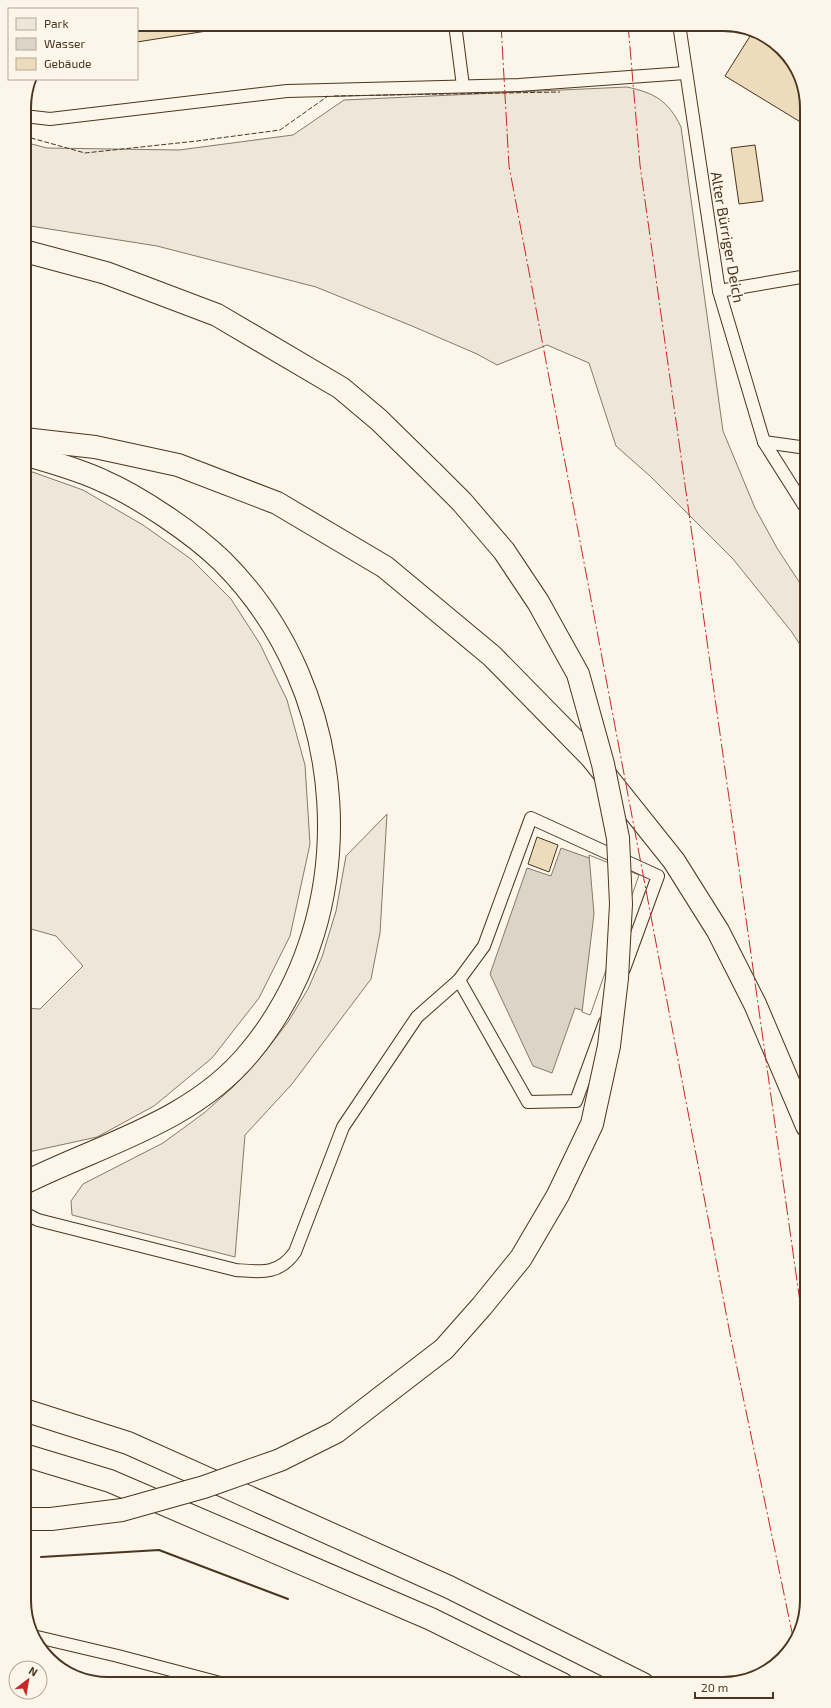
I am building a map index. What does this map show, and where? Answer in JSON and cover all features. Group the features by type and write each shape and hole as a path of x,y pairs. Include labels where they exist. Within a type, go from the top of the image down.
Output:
{"highway":[{"path":"31,253 106,273 217,314 341,388 379,420 462,502 504,551 538,602 578,674 603,764 618,838 621,904 617,978 609,1046 592,1124 558,1195 522,1258 444,1349 336,1432 280,1460 189,1491 122,1510 51,1519 31,1519"},
{"path":"31,440 95,447 178,465 277,503 384,567 492,656 591,757 674,861 718,931 755,1004 800,1110"},
{"path":"31,456 103,481 137,499 199,541 222,561 249,591 295,665 312,710 324,756 330,812 327,872 318,918 300,971 279,1014 250,1053 230,1074 196,1102 146,1130 58,1166 31,1180"},
{"path":"31,1412 136,1446 449,1588 629,1677"},
{"path":"31,1456 110,1481 431,1619 548,1677"}],"lane":[{"path":"456,31 463,86"},
{"name":"Alter Bürriger Deich","path":"679,31 719,291 764,442 800,499"},
{"path":"31,117 50,119 287,91 519,85 685,73"},
{"path":"719,291 800,277"},
{"path":"764,442 800,447"},
{"path":"31,1216 38,1220 236,1270 257,1272 275,1270 287,1264 295,1252 343,1127 417,1017 459,980 484,946 531,818 658,876 576,1101 528,1102 459,980"},
{"path":"40,1638 198,1677"}],"green space":[{"path":"627,87 653,95 671,110 681,127 723,431 755,508 777,548 800,583 800,644 791,631 733,559 650,476 616,446 589,363 547,345 497,365 477,354 316,287 157,246 31,226 31,144 47,148 179,150 293,135 344,100"},
{"path":"31,471 83,490 143,525 191,559 231,599 260,644 287,700 305,765 310,844 290,936 259,998 212,1058 154,1106 97,1137 31,1151 31,1008 40,1009 83,966 56,936 31,929"},
{"path":"387,814 380,933 371,979 292,1084 245,1135 235,1257 72,1215 71,1201 83,1184 163,1143 204,1113 233,1087 261,1057 288,1022 308,989 322,957 336,911 346,856"}],"water":[{"path":"561,848 637,875 590,1013 575,1008 552,1073 533,1066 490,974 527,868 551,876"}],"pier":[{"path":"589,855 639,875 590,1015 582,1012 594,914"}],"building":[{"path":"138,31 207,31 138,42"},
{"path":"750,36 762,41 784,61 790,69 799,93 800,122 725,76"},
{"path":"755,145 763,201 739,204 731,148"},
{"path":"537,837 558,845 549,872 528,864"}],"fence":[{"path":"334,96 560,92"},
{"path":"31,138 85,153 197,141 280,130 328,96"}],"wall":[{"path":"41,1557 159,1550 288,1599"}],"power":[{"path":"501,31 509,166 730,1334 792,1633"},
{"path":"629,31 640,165 800,1302"}]}
